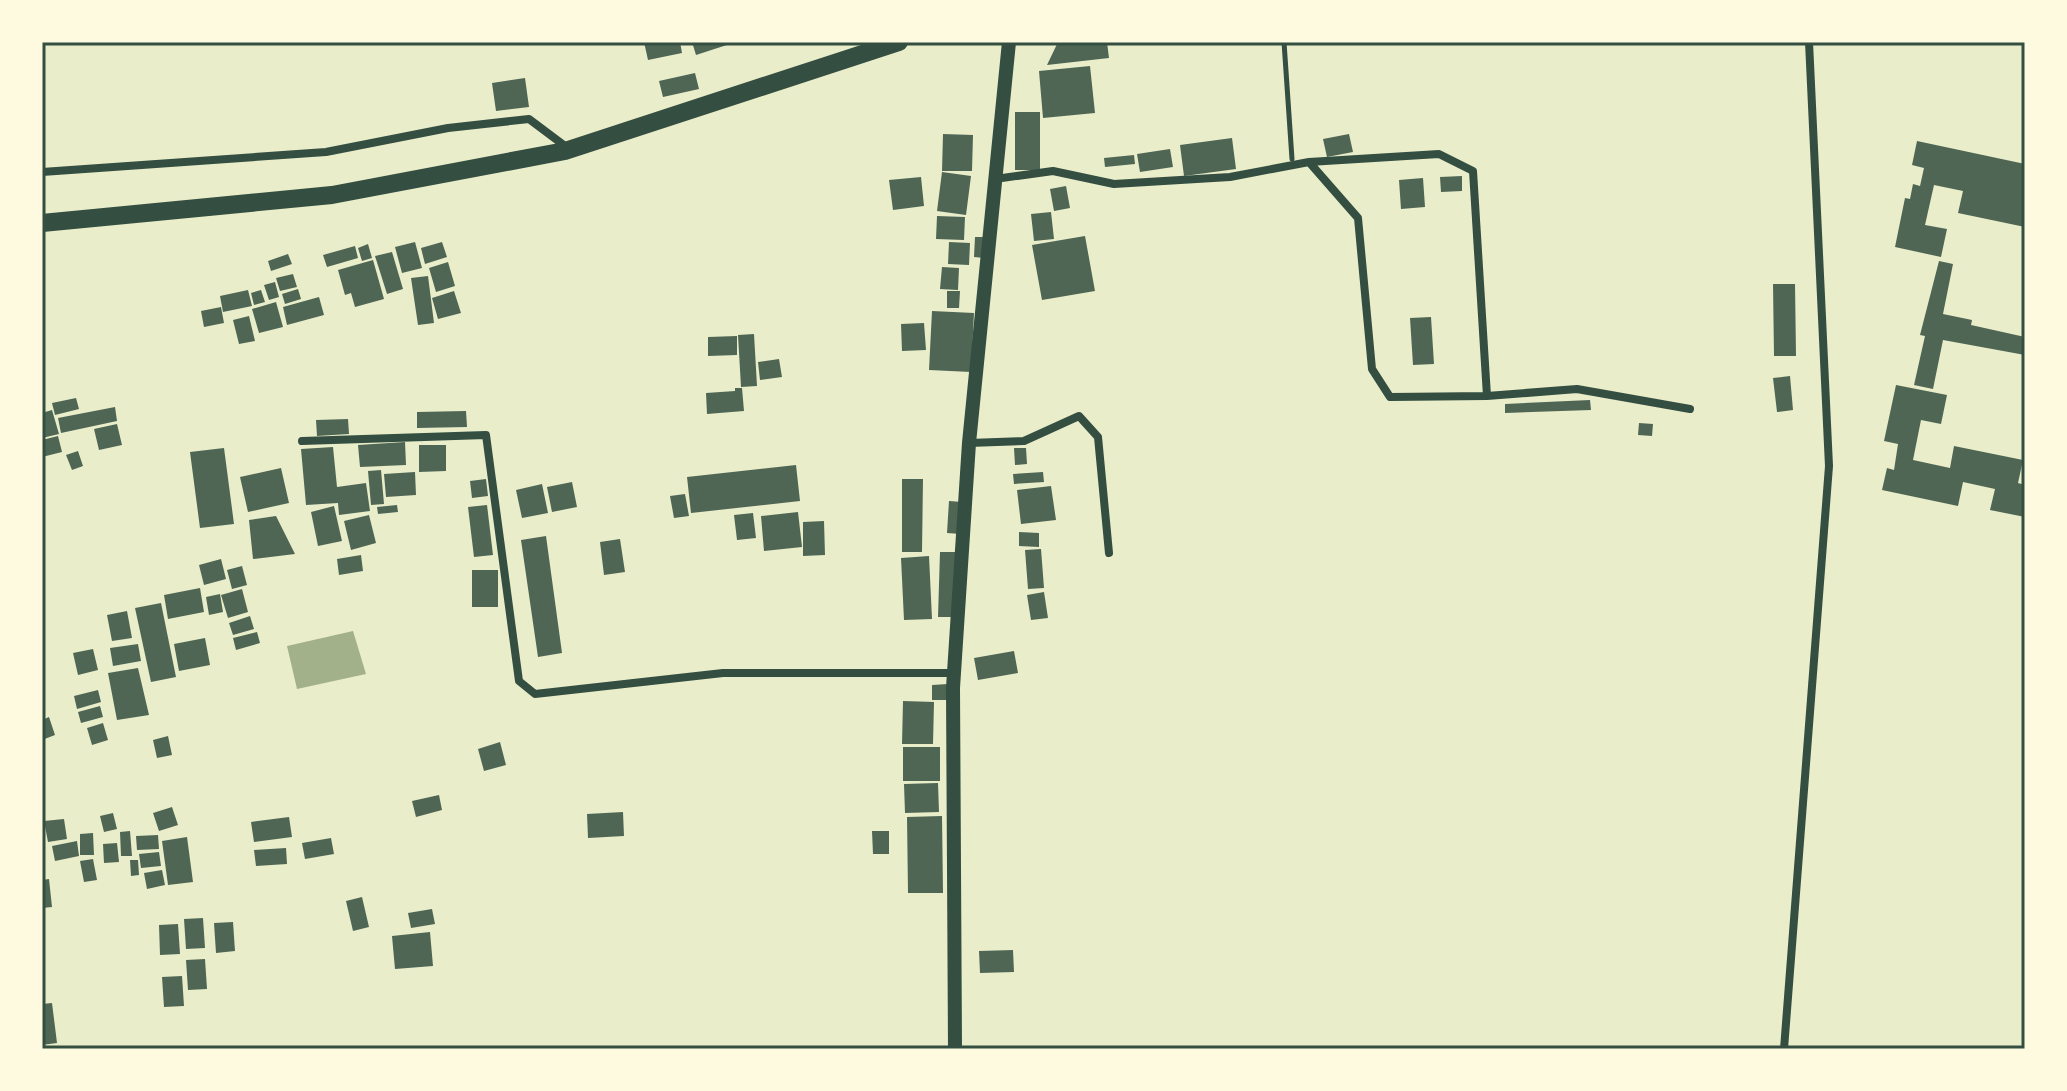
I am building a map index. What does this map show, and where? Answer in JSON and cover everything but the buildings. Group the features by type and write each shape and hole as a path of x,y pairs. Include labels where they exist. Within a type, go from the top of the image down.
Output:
{"highway":[{"path":"42,223 332,195 570,149 899,42"}],"street":[{"path":"955,1049 954,673 969,443 1009,42"},
{"path":"1784,1049 1829,466 1809,42"},
{"path":"42,172 326,152 448,128 529,119 570,149"},
{"path":"995,179 1053,171 1114,184 1230,177 1309,162 1439,154 1473,171 1487,396"},
{"path":"1309,162 1358,218 1372,369 1390,397 1487,396 1577,389 1690,409"},
{"path":"969,443 1024,441 1079,416 1098,437 1109,553"},
{"path":"302,441 486,435 519,681 535,694 723,673 954,673"}],"lane":[{"path":"1284,42 1292,159"}],"shaded area":[{"path":"353,631 366,674 297,689 287,646"}]}
